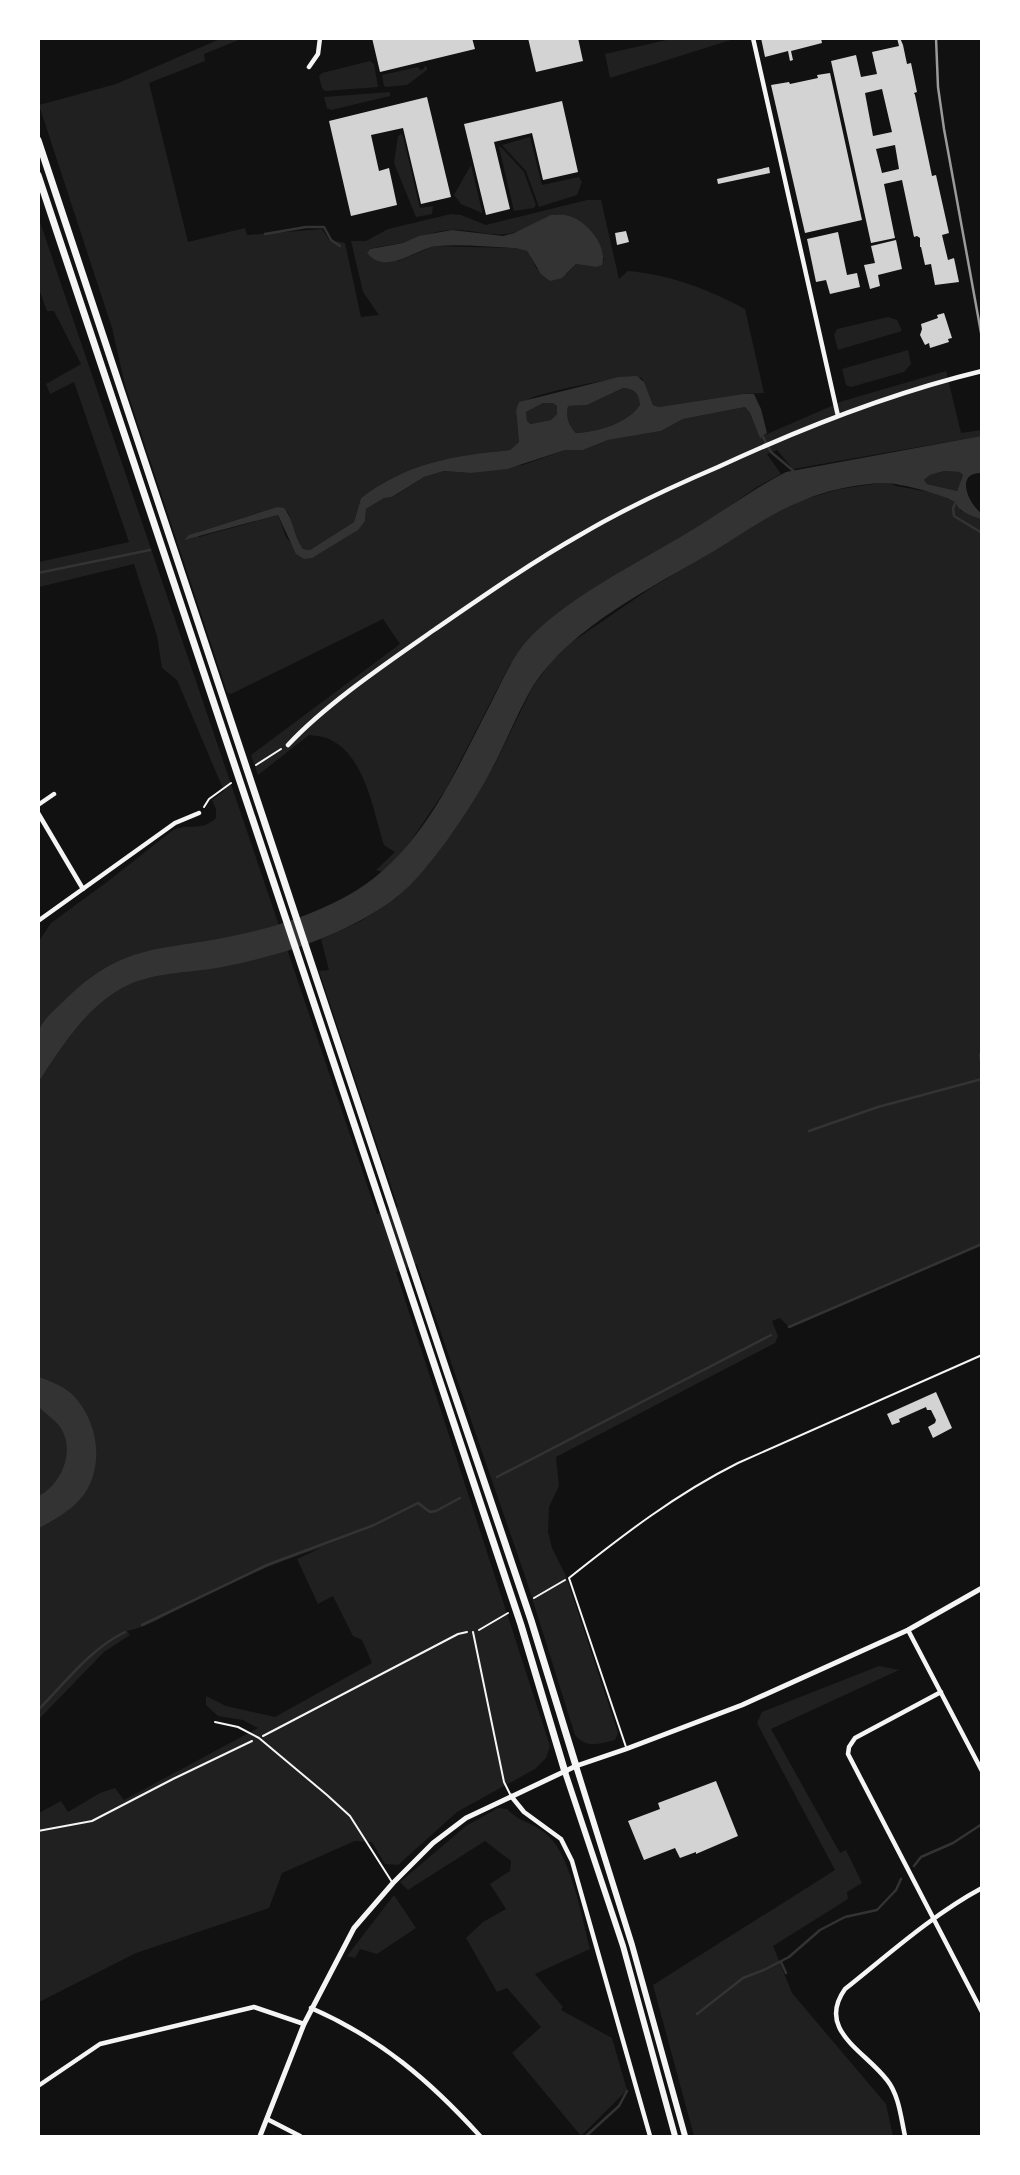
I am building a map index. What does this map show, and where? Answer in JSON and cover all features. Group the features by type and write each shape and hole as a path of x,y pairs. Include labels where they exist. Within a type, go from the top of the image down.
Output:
{"highway":[{"path":"38,140 519,1583 576,1766"},
{"path":"38,175 521,1625 565,1772"}],"main road":[{"path":"260,2137 311,2008 354,1928 433,1843 466,1818 511,1795 576,1766 742,1705 908,1630 982,1588"},
{"path":"576,1766 632,1945 685,2137"},
{"path":"565,1772 623,1947 675,2137"}],"street":[{"path":"309,66 318,54 320,38"},
{"path":"753,38 838,416"},
{"path":"288,745 303,729 387,664 519,572 583,533 660,493 762,446 838,416 982,371"},
{"path":"38,805 54,794"},
{"path":"38,813 83,888"},
{"path":"38,921 175,823 199,813"},
{"path":"908,1630 982,1771"},
{"path":"941,1692 855,1738 848,1754 982,2012"},
{"path":"511,1795 524,1812 561,1839 572,1861 650,2137"},
{"path":"905,2137 897,2102 888,2082 837,2024 834,2015 837,2001 845,1989 933,1919 982,1888"},
{"path":"38,2086 100,2044 254,2007 304,2024"},
{"path":"311,2008 352,2027 385,2048 445,2099 480,2137"},
{"path":"267,2119 300,2137"}],"lane":[{"path":"626,1749 569,1578 672,1500 737,1462 982,1354"},
{"path":"473,1632 504,1783 511,1795"},
{"path":"215,1722 238,1727 259,1738 327,1795 350,1816 393,1883"}],"path":[{"path":"256,765 288,745"},
{"path":"199,813 209,799 231,783"},
{"path":"547,1590 569,1578"}],"shaded area":[{"path":"220,39 241,39 204,54 205,61 149,83 188,242 245,228 247,235 322,229 329,240 345,243 361,317 379,315 363,292 351,241 366,241 388,229 451,214 486,225 587,200 601,200 619,279 628,271 659,276 703,289 745,309 764,393 659,407 653,405 642,378 635,377 551,392 527,400 516,409 519,442 510,450 450,458 396,476 361,498 354,522 310,550 303,549 299,543 288,512 277,507 198,532 199,537 278,515 286,537 304,559 365,521 366,509 384,498 393,497 424,477 445,471 471,473 523,465 565,450 583,450 608,440 661,431 683,419 745,407 760,437 843,401 946,371 961,433 981,430 981,436 793,469 777,450 767,454 781,474 581,597 510,664 446,789 404,851 383,872 376,870 395,852 384,845 366,786 360,772 343,748 329,739 309,735 258,775 251,755 400,644 383,619 231,694 227,692 125,385 112,328 39,105 116,84","holes":["523,229 598,241 604,260 596,267 576,264 567,274 537,269 527,251 515,248 434,246 398,261 367,253 370,249 449,230 495,235"]},
{"path":"671,39 734,39 610,78 605,54"},
{"path":"370,61 374,64 378,87 325,91 322,88 319,76 322,73"},
{"path":"424,66 427,70 407,85 384,86 382,75 418,67 420,70 424,69"},
{"path":"390,92 390,96 331,110 327,108 324,97"},
{"path":"401,134 420,208 433,206 432,214 416,217 394,163 398,136"},
{"path":"530,137 542,185 579,177 582,182 577,195 539,207 526,171 502,145"},
{"path":"499,147 524,172 536,205 534,208 514,211"},
{"path":"471,165 482,213 461,204 454,195"},
{"path":"551,215 569,216 583,223 599,242 602,265 596,267 576,264 562,278 550,281 541,274 527,251 515,248 438,246 393,262 375,260 367,253 370,249 452,230 503,236"},
{"path":"38,216 377,1214 398,1207 319,971 329,970 321,939 361,921 396,898 428,865 454,830 494,766 532,688 550,663 572,642 651,588 770,516 805,499 840,489 887,482 935,493 956,502 961,511 982,519 981,1244 789,1327 780,1318 772,1321 778,1336 775,1343 556,1457 559,1486 549,1507 548,1532 552,1548 566,1576 618,1733 615,1740 594,1744 584,1742 575,1735 526,1579 417,1264 396,1272 550,1746 546,1758 535,1769 457,1812 398,1865 385,1864 372,1842 355,1841 282,1873 269,1908 136,1953 39,2002 39,1813 61,1801 68,1812 100,1793 115,1788 124,1800 258,1728 243,1720 218,1716 206,1705 206,1696 226,1706 275,1717 372,1663 362,1640 353,1636 333,1596 318,1604 297,1559 321,1548 253,1574 150,1623 127,1631 130,1635 104,1652 39,1719 39,941 51,923 173,830 205,825 216,818 212,800 224,791 177,680 162,668 157,636 134,564 39,587 39,562 129,542 74,382 50,394 46,384 81,364 54,311 47,311 39,289"},
{"path":"888,317 897,320 902,331 838,350 834,335 837,329"},
{"path":"908,350 911,364 904,372 851,387 846,385 842,369"},
{"path":"637,376 644,382 653,405 659,407 754,394 767,433 760,438 745,407 683,419 661,431 608,440 583,450 565,450 507,469 471,473 444,471 424,477 366,509 365,521 358,530 312,558 304,559 296,554 278,515 184,540 189,535 277,507 284,508 303,549 310,550 354,522 361,498 396,476 450,458 510,450 519,442 516,410 519,402 619,377","holes":["623,388 631,389 639,397 640,405 628,417 594,431 576,433 573,430 568,421 568,406 587,405","543,403 557,406 557,414 551,420 531,424 527,421 526,412"]},
{"path":"623,388 636,392 639,397 641,404 635,411 621,421 594,431 576,433 573,430 568,421 568,406 587,405"},
{"path":"553,402 557,406 557,414 551,420 532,424 527,421 525,412 543,403"},
{"path":"981,436 981,473 968,478 966,489 972,503 981,513 981,519 965,512 947,498 908,486 884,483 842,488 811,497 757,524 591,626 549,664 533,686 496,761 464,816 436,856 393,900 355,923 293,949 227,966 152,977 128,985 88,1014 39,1081 38,1038 43,1024 68,997 107,967 143,952 244,934 278,925 343,898 381,873 420,830 436,806 511,664 525,643 541,627 602,583 786,472","holes":["944,471 960,472 963,475 957,491 927,484 924,480"]},
{"path":"944,471 961,472 963,475 957,491 927,484 924,480"},
{"path":"39,1377 65,1389 81,1404 92,1428 96,1455 91,1481 81,1499 39,1528 39,1496 59,1477 67,1449 60,1427 39,1407"},
{"path":"879,1666 899,1670 771,1729 840,1853 846,1850 862,1883 847,1892 848,1899 773,1946 792,1993 886,2104 893,2136 694,2136 653,1985 835,1870 757,1723 762,1712"},
{"path":"498,1808 507,1809 544,1832 553,1841 568,1869 590,1949 535,1974 563,2007 561,2010 612,2038 627,2090 581,2136 512,2053 541,2027 507,1988 497,1992 466,1938 483,1922 506,1909 490,1884 510,1871 511,1861 485,1841 408,1890 400,1882 466,1826"},
{"path":"394,1895 416,1928 377,1954 360,1949 355,1958 347,1956"}],"building":[{"path":"372,38 472,38 475,49 380,72"},
{"path":"528,38 578,38 583,61 536,72"},
{"path":"761,38 821,38 822,43 791,51 793,60 790,61 788,51 765,57"},
{"path":"897,38 900,38 903,45 907,64 911,63 917,92 914,93 932,176 936,175 949,233 942,235 948,260 954,258 959,282 935,285 931,264 925,265 920,238 914,237 902,180 884,184 895,238 871,243 831,61 856,55 861,77 877,74 872,52 899,46","holes":["882,89 892,132 873,136 865,93","895,145 899,169 882,173 876,149"]},
{"path":"830,73 862,220 805,233 771,85 790,84"},
{"path":"427,97 451,197 421,204 403,128 371,135 379,171 389,168 397,205 351,216 329,121"},
{"path":"562,101 578,172 543,180 532,133 494,142 510,209 486,215 464,124"},
{"path":"769,167 770,173 718,184 717,179"},
{"path":"626,231 629,242 617,245 615,233"},
{"path":"838,232 847,275 857,273 860,287 830,294 826,280 816,282 807,239"},
{"path":"896,240 902,269 878,275 880,286 870,289 864,265 875,263 871,246"},
{"path":"944,313 952,338 948,339 949,342 930,348 929,343 925,345 920,335 921,324"},
{"path":"936,1392 952,1428 933,1438 928,1427 936,1420 931,1410 926,1407 892,1425 887,1414"},
{"path":"716,1781 738,1836 696,1854 680,1858 675,1848 644,1860 628,1821 660,1809 658,1803"}],"waterway":[{"path":"265,234 306,227 324,227 331,240 340,246"},
{"path":"763,437 771,452 796,473"},
{"path":"956,502 953,508 954,516 982,533"},
{"path":"38,573 150,550"},
{"path":"981,1040 982,1035"},
{"path":"980,1055 982,1066"},
{"path":"809,1131 878,1107 982,1079"},
{"path":"789,1327 982,1244"},
{"path":"497,1477 771,1335"},
{"path":"142,1625 267,1565 374,1525 418,1503 430,1512 460,1498"},
{"path":"38,1710 89,1657 125,1632"},
{"path":"914,1866 921,1857 953,1843 982,1824"},
{"path":"697,2014 743,1978 789,1957 820,1930 845,1917 877,1910 896,1890 901,1879"},
{"path":"781,1962 786,1973"},
{"path":"586,2136 619,2106 627,2091"}],"railway":[{"path":"936,38 938,87 944,129 982,338"}]}
